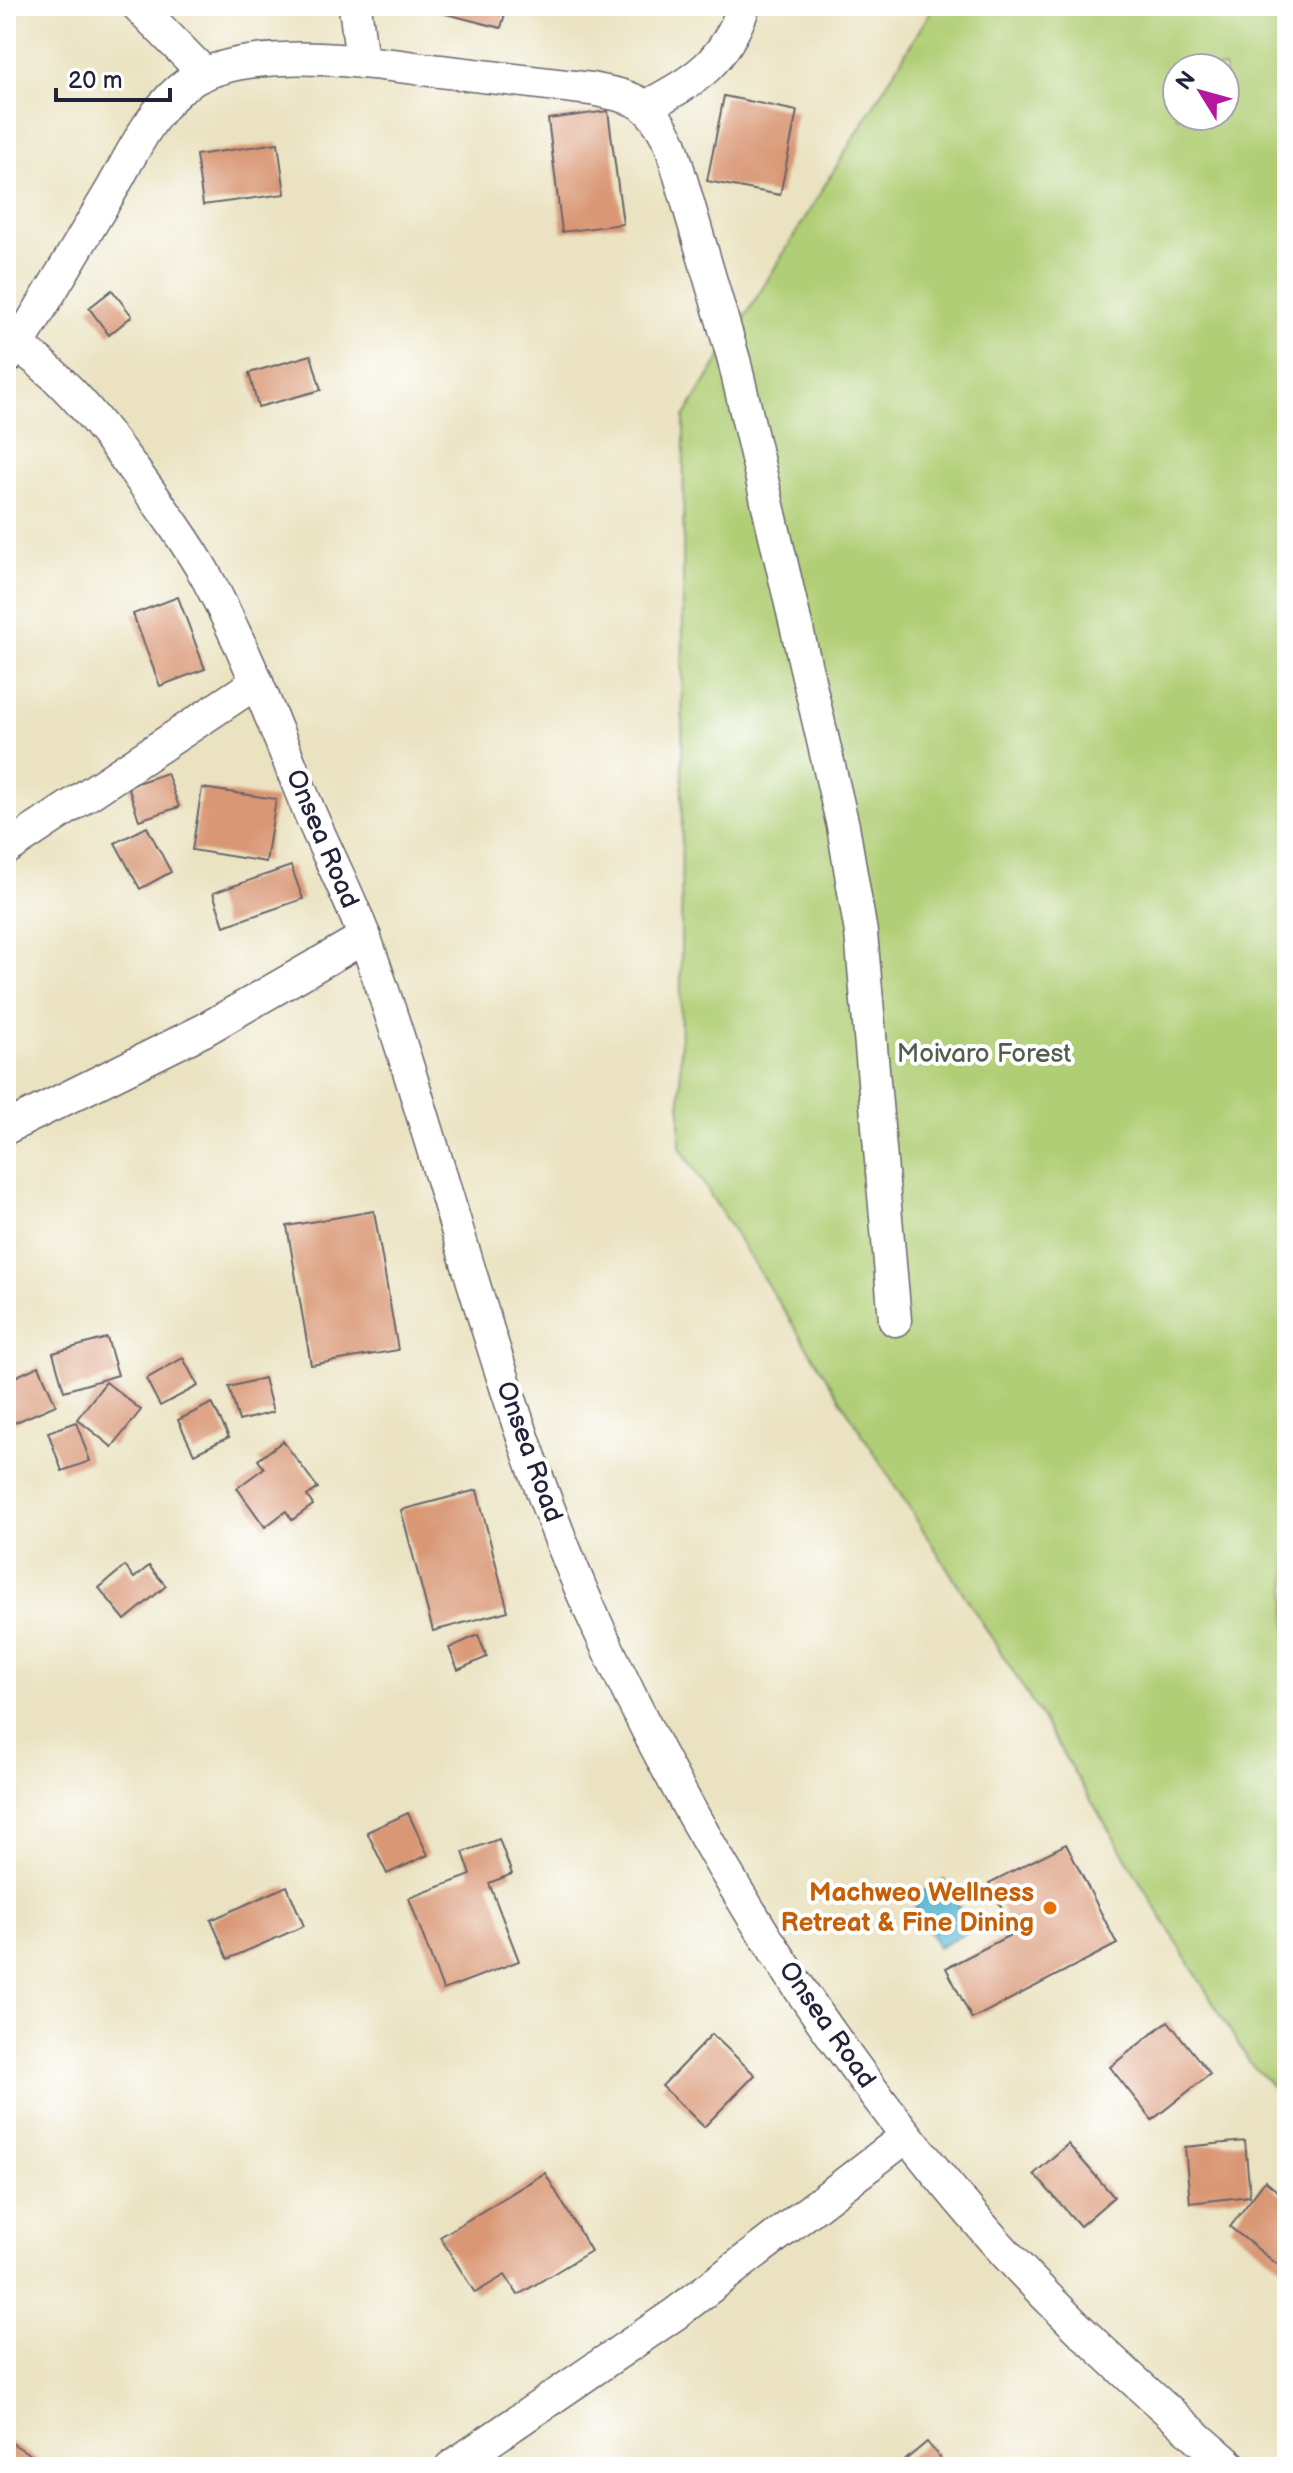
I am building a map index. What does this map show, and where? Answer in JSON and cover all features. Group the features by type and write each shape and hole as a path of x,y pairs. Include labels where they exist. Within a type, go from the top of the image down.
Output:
{"street":[{"path":"138,6 204,73"},
{"path":"355,6 362,62"},
{"path":"647,106 695,80 719,55 737,26 744,6"},
{"path":"10,347 166,102 182,86 204,73 235,64 296,58 362,62 591,89 647,106 660,121 671,145 734,360 843,826 861,933 895,1320"},
{"name":"Onsea Road","path":"10,347 67,388 109,437 205,574 257,682 306,805 365,937 413,1083 495,1359 543,1495 632,1700 690,1811 824,2027 907,2136 982,2227 1063,2313 1161,2406 1232,2467"},
{"path":"6,849 257,682"},
{"path":"6,1128 204,1030 365,937"},
{"path":"451,2467 675,2314 907,2136"}],"green space":[{"name":"Moivaro Forest","path":"934,6 1287,6 1287,2102 1249,2062 1019,1681 680,1147 684,417"}],"water":[{"path":"944,1880 971,1930 938,1948 911,1898"}],"building":[{"path":"437,6 507,6 501,28 435,11"},
{"path":"724,96 797,111 780,195 707,181"},
{"path":"608,111 623,224 562,232 548,119"},
{"path":"278,143 285,194 203,205 196,155"},
{"path":"112,290 132,316 109,335 89,308"},
{"path":"311,355 321,390 258,407 249,373"},
{"path":"178,597 205,669 160,686 133,614"},
{"path":"167,773 179,807 139,820 128,786"},
{"path":"202,788 276,799 266,862 192,850"},
{"path":"147,827 171,872 140,889 115,843"},
{"path":"291,866 303,899 224,926 213,893"},
{"path":"374,1211 398,1350 311,1365 287,1226"},
{"path":"107,1338 118,1375 64,1391 53,1353"},
{"path":"183,1358 198,1386 160,1406 146,1379"},
{"path":"39,1366 56,1405 7,1426 6,1381"},
{"path":"264,1378 273,1412 239,1421 229,1387"},
{"path":"106,1382 141,1410 112,1447 77,1419"},
{"path":"212,1403 229,1437 194,1454 178,1420"},
{"path":"76,1422 90,1461 62,1471 48,1432"},
{"path":"283,1441 318,1488 307,1496 313,1505 292,1520 286,1511 265,1527 237,1488 264,1468 258,1460"},
{"path":"477,1490 508,1611 433,1631 401,1510"},
{"path":"125,1566 134,1578 149,1566 166,1586 125,1620 99,1588"},
{"path":"478,1635 487,1657 458,1670 449,1648"},
{"path":"408,1813 428,1855 387,1874 367,1832"},
{"path":"499,1839 512,1874 489,1883 519,1961 443,1990 409,1898 471,1875 463,1852"},
{"name":"Machweo Wellness Retreat & Fine Dining","path":"1066,1844 1117,1944 972,2019 946,1968 1014,1933 989,1883"},
{"path":"287,1886 304,1926 228,1959 211,1920"},
{"path":"1168,2021 1210,2074 1152,2120 1110,2067"},
{"path":"712,2034 755,2075 704,2127 662,2086"},
{"path":"1245,2141 1250,2196 1190,2203 1185,2147"},
{"path":"1068,2144 1114,2197 1080,2226 1034,2174"},
{"path":"545,2173 591,2251 518,2295 505,2275 475,2293 440,2237"},
{"path":"1265,2181 1287,2199 1287,2272 1230,2227"},
{"path":"10,2442 50,2467 6,2467 6,2449"},
{"path":"927,2442 947,2467 897,2467"}],"place":[{"name":"Machweo Wellness Retreat & Fine Dining","path":"1050,1908"}]}
